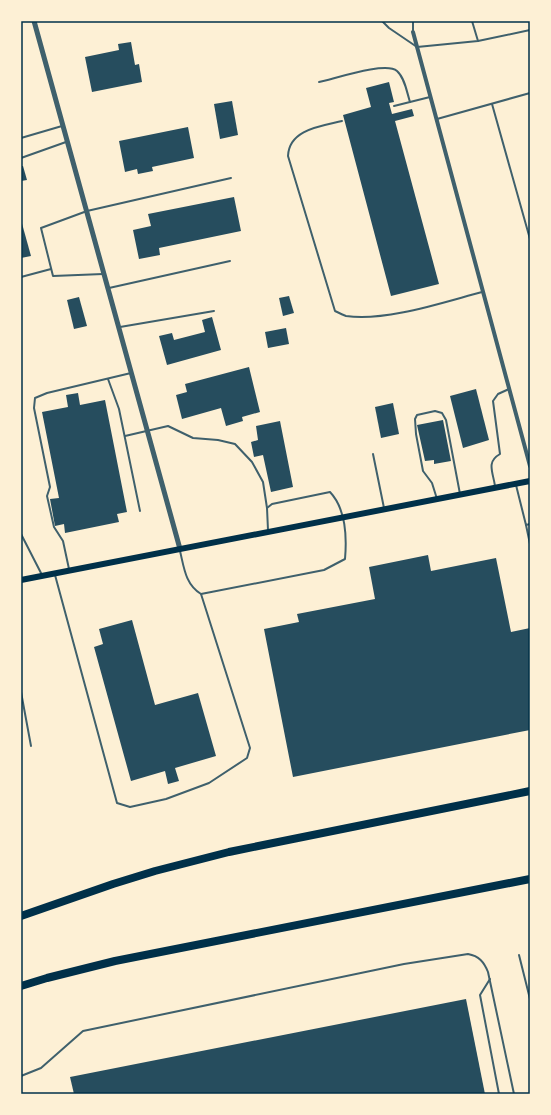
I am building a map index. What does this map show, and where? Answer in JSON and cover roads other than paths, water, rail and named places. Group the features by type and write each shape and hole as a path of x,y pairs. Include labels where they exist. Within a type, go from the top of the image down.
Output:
{"highway":[{"path":"21,916 113,884 155,871 221,854 530,791"},
{"path":"21,986 115,961 530,879"}],"main road":[{"path":"21,580 530,481"}],"street":[{"path":"34,21 180,550"},
{"path":"413,32 530,466"}],"lane":[{"path":"382,21 389,28 417,47 478,41 530,30"},
{"path":"413,21 413,32"},
{"path":"472,21 478,41"},
{"path":"319,82 377,68 391,68 396,70 402,77 410,102"},
{"path":"436,119 530,93"},
{"path":"394,106 430,96"},
{"path":"492,104 530,239"},
{"path":"342,121 300,134 292,140 288,148 289,164 335,311 345,316 362,317 382,315 416,309 483,292"},
{"path":"21,138 63,125"},
{"path":"21,158 68,142"},
{"path":"104,274 53,276 41,228 87,211 231,178"},
{"path":"108,288 230,261"},
{"path":"21,278 51,269"},
{"path":"118,327 214,311"},
{"path":"70,571 63,541 54,527 47,496 50,487 34,408 35,398 48,393 131,373"},
{"path":"108,379 119,409 140,511"},
{"path":"495,488 491,463 493,458 500,454 493,401 498,394 509,390"},
{"path":"437,499 432,483 423,471 416,434 415,419 418,415 435,411 442,413 446,420 460,495"},
{"path":"125,436 168,426 193,438 218,440 235,444 252,462 263,482 267,508 268,532"},
{"path":"373,454 385,509"},
{"path":"516,484 530,544"},
{"path":"180,550 186,579 194,590 201,594 324,570 345,559 347,542 343,518 336,499 330,492 272,504 267,508"},
{"path":"526,525 530,524"},
{"path":"22,536 43,576"},
{"path":"55,574 117,803 130,807 166,799 209,783 238,765 247,758 249,753 250,748 201,594"},
{"path":"21,692 31,746"},
{"path":"21,1076 41,1068 83,1031 404,964 468,954 474,955 482,961 490,979 514,1094"},
{"path":"519,955 530,999"},
{"path":"490,979 480,995 499,1094"}]}
